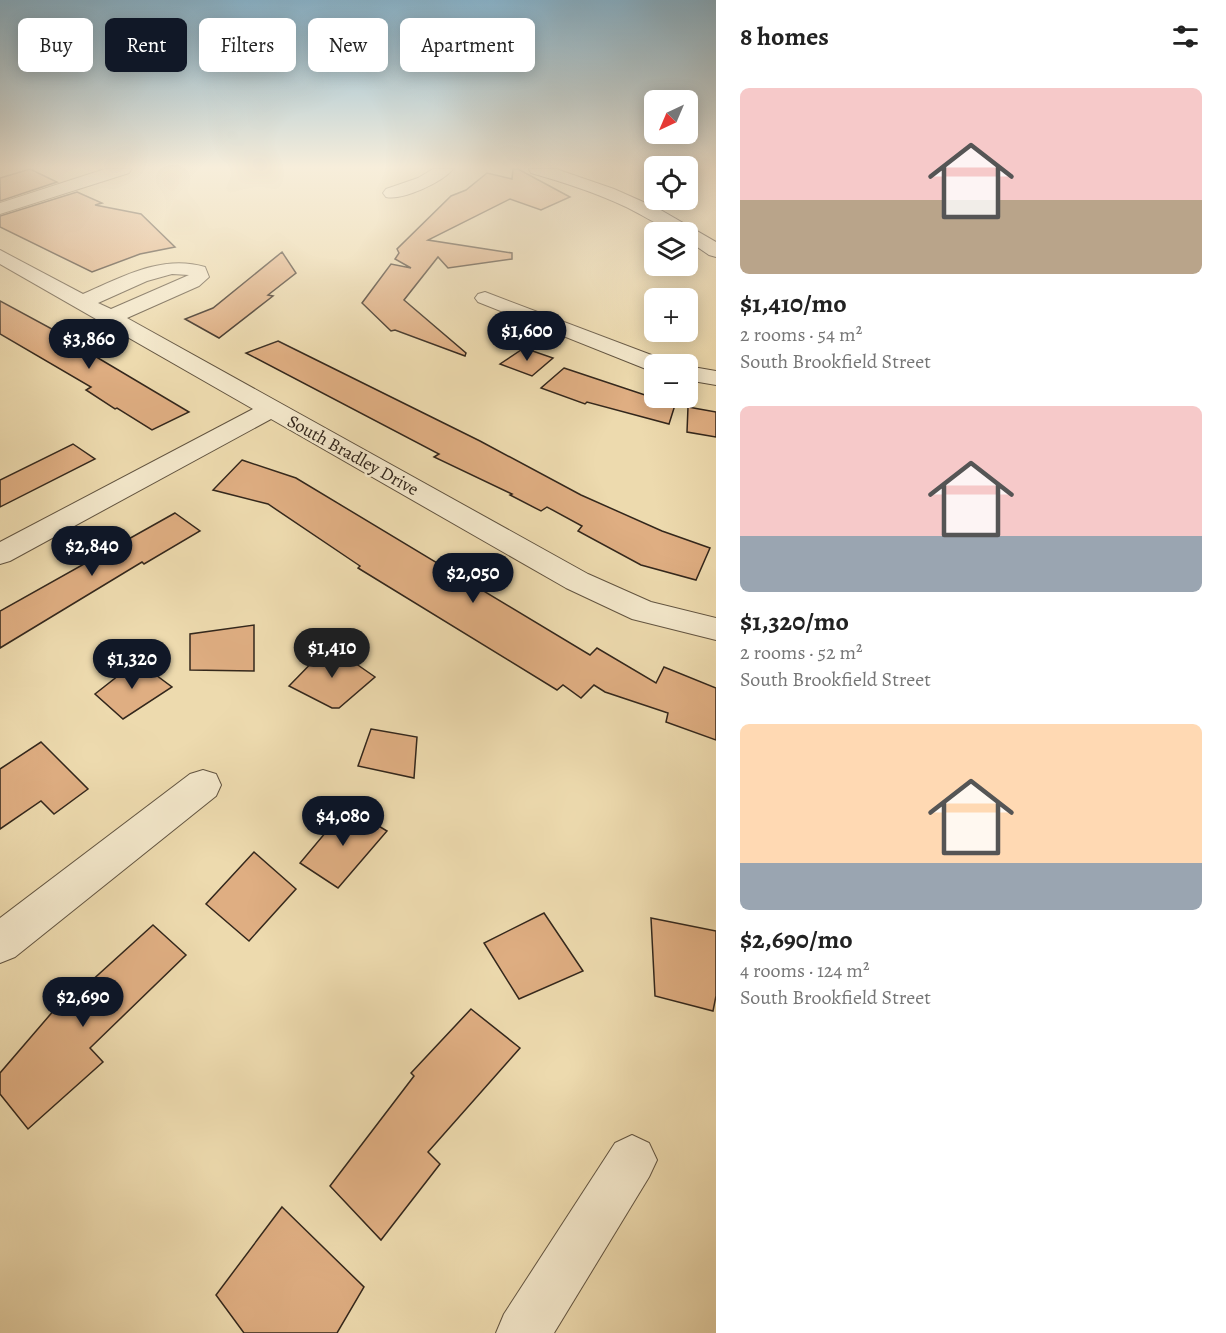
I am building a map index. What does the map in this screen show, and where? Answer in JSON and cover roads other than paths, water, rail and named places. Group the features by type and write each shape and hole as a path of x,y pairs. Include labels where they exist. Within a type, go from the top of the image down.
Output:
{"street":[{"path":"683,231 716,251"},
{"name":"South Bradley Drive","path":"0,256 577,581 643,611 716,629"},
{"path":"82,302 162,270 183,266 198,271 199,277 192,282 109,318"},
{"path":"486,298 644,360"},
{"path":"698,375 716,378"},
{"path":"0,554 271,409"},
{"path":"0,943 203,785"},
{"path":"523,1333 632,1160"}]}
